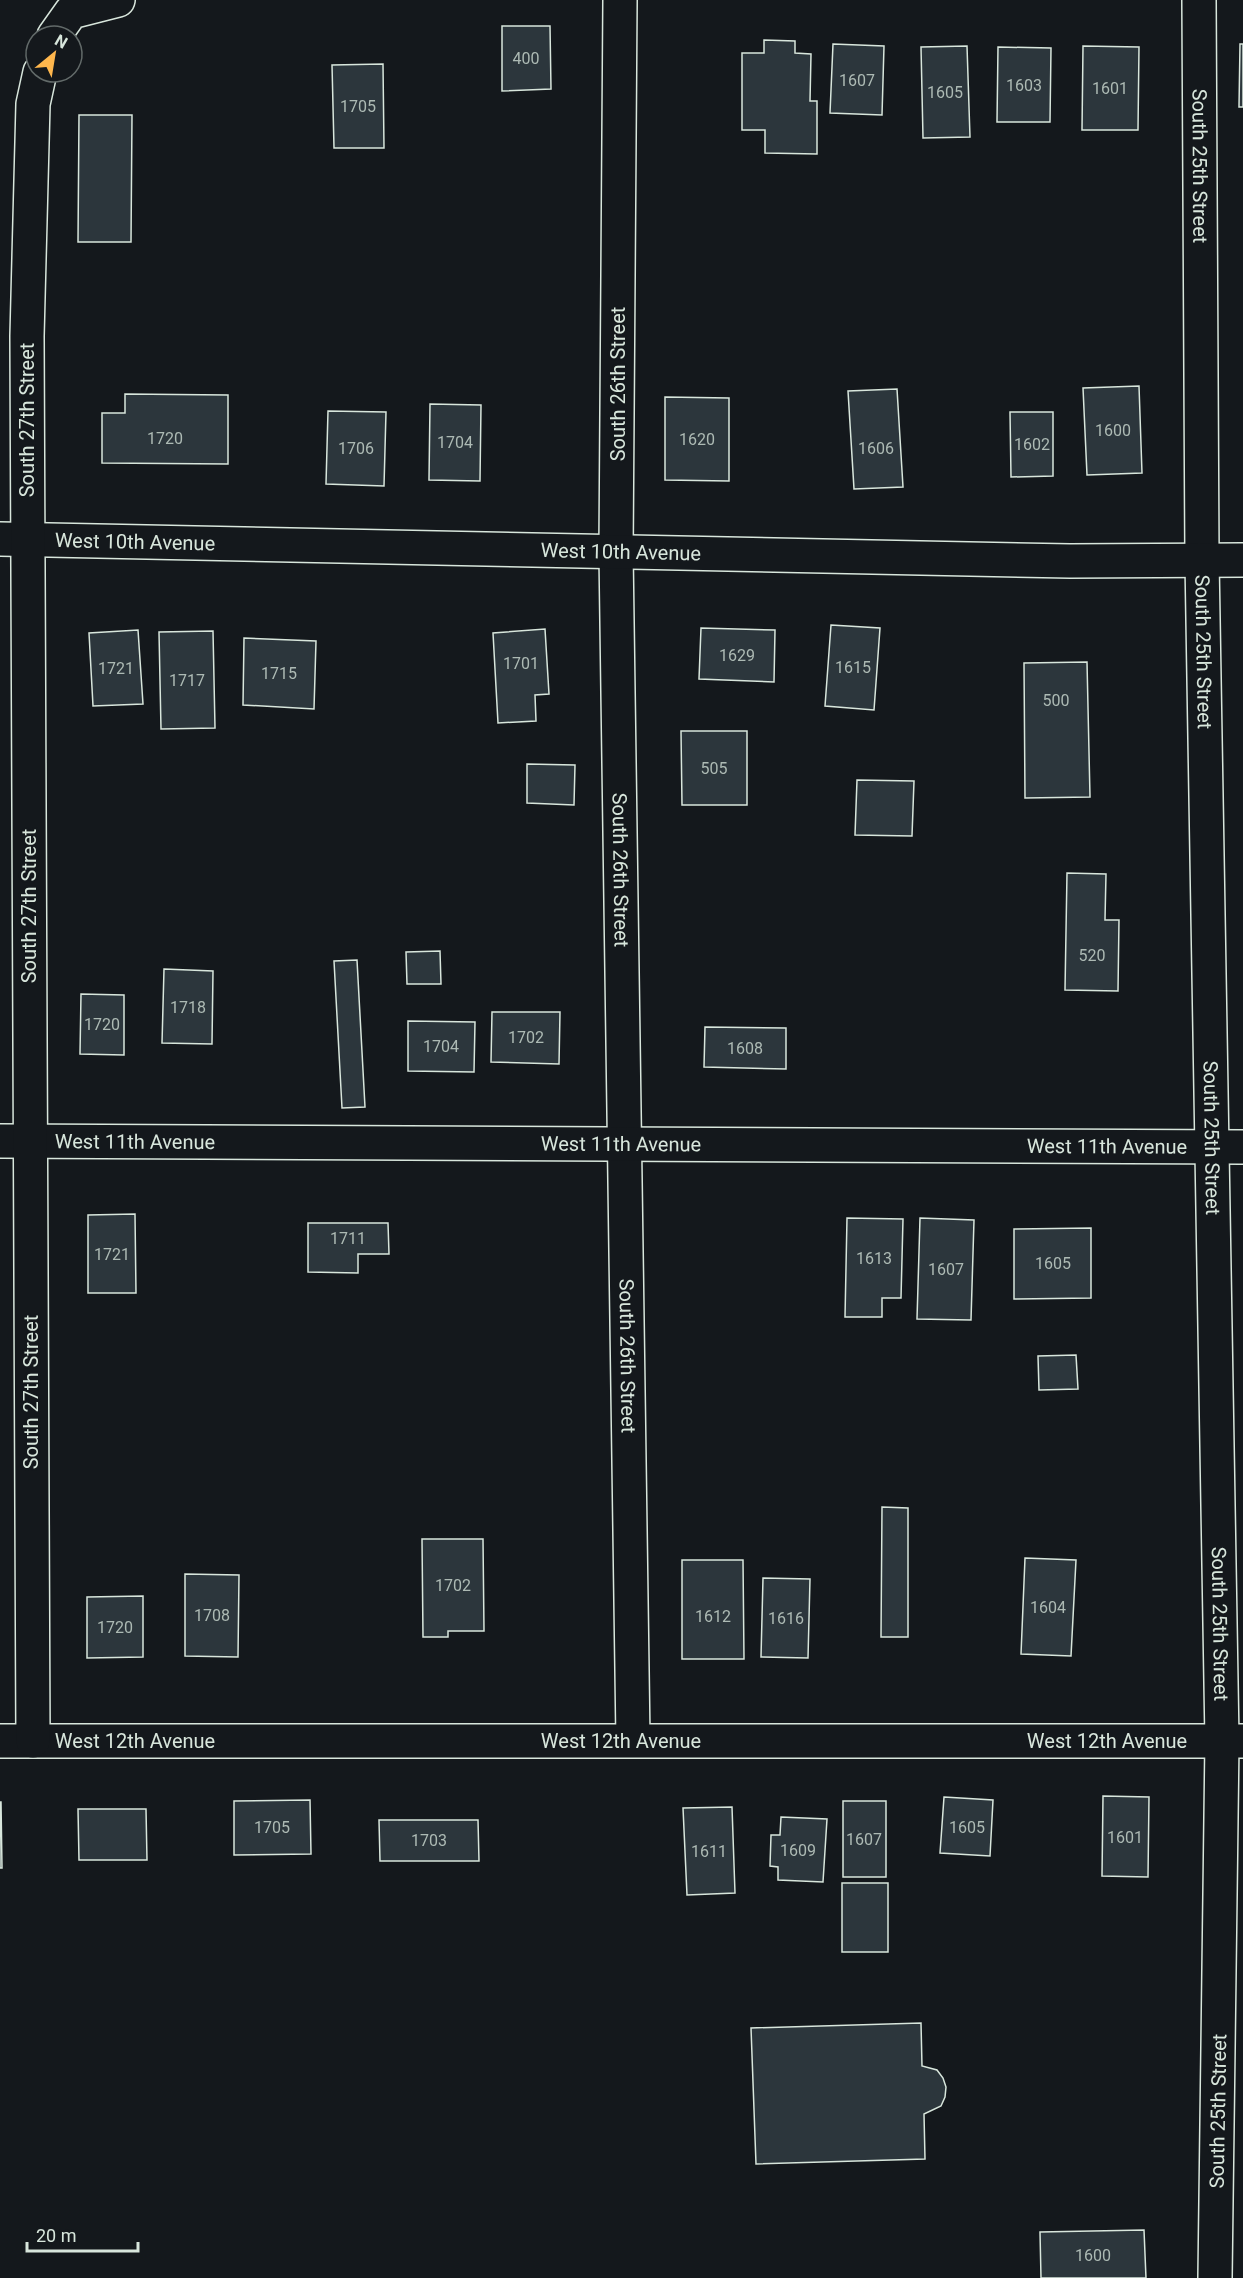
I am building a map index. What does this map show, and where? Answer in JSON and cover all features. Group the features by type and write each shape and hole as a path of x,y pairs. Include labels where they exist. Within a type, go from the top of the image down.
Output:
{"street":[{"path":"62,24 71,12 118,0"},
{"name":"South 26th Street","path":"620,0 616,552 633,1740"},
{"name":"South 25th Street","path":"1199,0 1202,560 1229,1147 1233,1741 1215,2278"},
{"name":"South 27th Street","path":"33,1741 15,1141 14,539 27,324 33,104 37,84"},
{"name":"West 10th Avenue","path":"14,539 1070,561 1243,560"},
{"name":"West 11th Avenue","path":"15,1141 626,1146 1229,1147"},
{"name":"West 12th Avenue","path":"0,1741 1233,1741"}],"building":[{"path":"502,26 550,26 551,89 502,91"},
{"path":"764,40 795,41 795,53 811,54 810,101 817,101 817,154 765,153 765,130 742,130 742,53 764,53"},
{"path":"833,44 884,46 882,115 830,113"},
{"path":"1240,44 1243,44 1243,107 1239,107"},
{"path":"967,46 970,137 923,138 921,47"},
{"path":"1083,46 1139,47 1138,130 1082,130"},
{"path":"998,47 1051,48 1050,122 997,122"},
{"path":"383,64 384,148 334,148 332,65"},
{"path":"79,115 132,115 131,242 78,242"},
{"path":"1139,386 1142,473 1087,475 1083,388"},
{"path":"897,389 903,487 854,489 848,391"},
{"path":"125,394 228,395 228,464 102,463 102,413 125,413"},
{"path":"665,397 729,398 729,481 665,480"},
{"path":"430,404 481,405 480,481 429,480"},
{"path":"328,411 386,412 384,486 326,484"},
{"path":"1010,412 1053,412 1053,476 1011,477"},
{"path":"831,625 880,628 874,710 825,706"},
{"path":"701,628 775,630 774,682 699,679"},
{"path":"545,629 549,694 535,695 536,721 498,723 493,633"},
{"path":"138,630 143,704 93,706 89,633"},
{"path":"213,631 215,728 161,729 159,632"},
{"path":"244,638 316,641 314,709 243,705"},
{"path":"1087,662 1090,797 1025,798 1024,663"},
{"path":"681,731 747,731 747,805 682,805"},
{"path":"527,764 575,765 574,805 527,803"},
{"path":"857,780 914,781 912,836 855,835"},
{"path":"1067,873 1106,874 1105,920 1119,920 1118,991 1065,990"},
{"path":"440,951 441,984 407,984 406,952"},
{"path":"357,960 365,1107 342,1108 334,961"},
{"path":"164,969 213,971 212,1044 162,1043"},
{"path":"81,994 124,995 124,1055 80,1054"},
{"path":"492,1012 560,1012 559,1064 491,1062"},
{"path":"408,1021 475,1022 474,1072 408,1071"},
{"path":"705,1027 786,1028 786,1069 704,1067"},
{"path":"135,1214 136,1293 88,1293 88,1215"},
{"path":"847,1218 903,1219 901,1298 882,1298 882,1317 845,1317"},
{"path":"920,1218 974,1220 971,1320 917,1319"},
{"path":"308,1223 388,1223 389,1254 358,1254 358,1273 308,1272"},
{"path":"1091,1228 1091,1298 1014,1299 1014,1229"},
{"path":"1076,1355 1078,1389 1039,1390 1038,1356"},
{"path":"882,1507 908,1508 908,1637 881,1637"},
{"path":"422,1539 483,1539 484,1631 448,1631 448,1637 423,1637"},
{"path":"1025,1558 1076,1560 1071,1656 1021,1654"},
{"path":"682,1560 743,1560 744,1659 682,1659"},
{"path":"185,1574 239,1575 238,1657 185,1656"},
{"path":"763,1578 810,1579 808,1658 761,1657"},
{"path":"143,1596 143,1657 87,1658 87,1597"},
{"path":"1103,1796 1149,1797 1148,1877 1102,1876"},
{"path":"944,1797 993,1800 990,1856 940,1853"},
{"path":"310,1800 311,1854 234,1855 234,1801"},
{"path":"843,1801 886,1801 886,1877 843,1877"},
{"path":"1,1802 2,1868 0,1868"},
{"path":"732,1807 735,1893 687,1895 683,1808"},
{"path":"78,1809 146,1809 147,1860 79,1860"},
{"path":"781,1817 827,1819 823,1882 778,1880 778,1867 770,1866 771,1835 780,1835"},
{"path":"379,1820 478,1820 479,1861 380,1861"},
{"path":"842,1883 888,1883 888,1952 842,1952"},
{"path":"921,2023 922,2066 937,2070 946,2087 941,2106 924,2114 925,2159 756,2164 751,2028"},
{"path":"1144,2230 1146,2278 1041,2278 1040,2232"}]}
